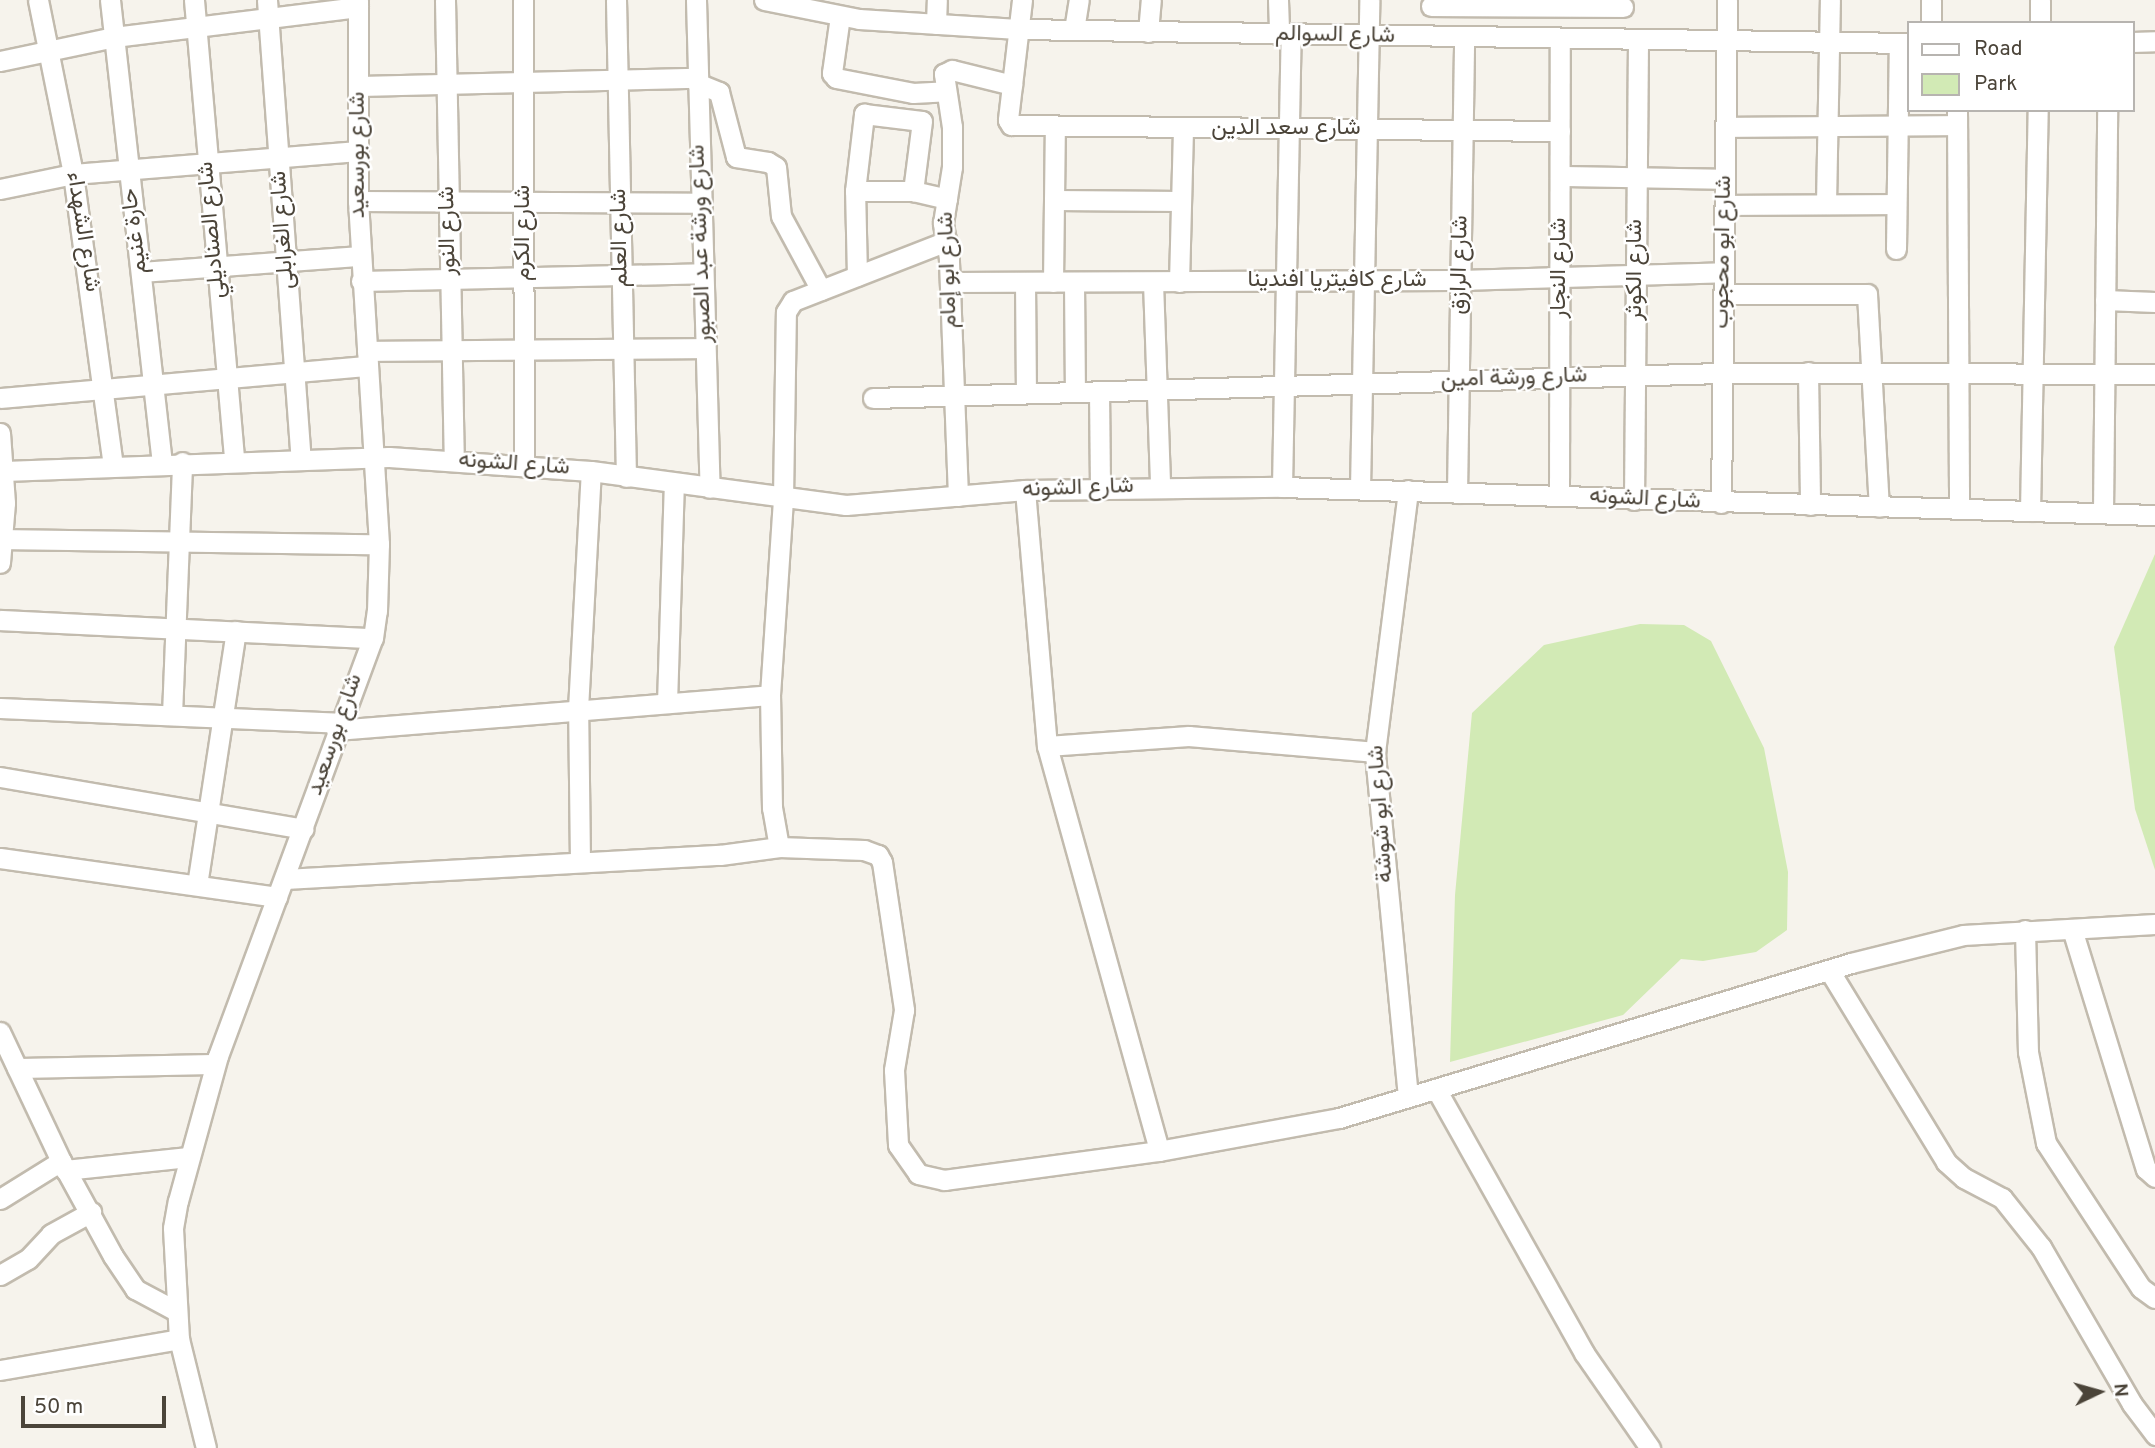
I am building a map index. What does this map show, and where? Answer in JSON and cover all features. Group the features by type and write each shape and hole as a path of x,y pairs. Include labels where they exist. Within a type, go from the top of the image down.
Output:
{"street":[{"name":"شارع الشهداء","path":"38,0 73,174 106,389 113,465"},
{"name":"حارة غنيم","path":"110,0 153,385 172,462 179,541 172,715"},
{"name":"شارع الصناديلي","path":"194,0 234,461"},
{"name":"شارع النور","path":"444,0 454,461"},
{"name":"شارع الكرم","path":"523,0 524,466"},
{"name":"شارع العلم","path":"616,0 626,477"},
{"name":"شارع ورشة عبد الصبور","path":"696,0 710,488"},
{"name":"شارع السوالم","path":"764,0 820,6 840,16 1018,29 1560,41 1904,43"},
{"path":"936,24 937,0"},
{"path":"840,16 832,73 836,78 913,93 946,91 947,71 1012,85 1022,0"},
{"path":"1074,30 1079,0"},
{"path":"1148,32 1151,0"},
{"path":"1278,0 1285,35 1289,128 1282,487"},
{"path":"1360,489 1369,0"},
{"name":"شارع ابو محجوب","path":"1721,503 1727,0"},
{"path":"1826,204 1830,0"},
{"path":"1931,0 1931,21"},
{"path":"2039,0 2040,21"},
{"path":"0,61 114,37 197,25 268,9 358,4"},
{"name":"شارع بورسعيد","path":"206,1448 178,1339 173,1228 188,1157 215,1064 304,828 338,726 373,638 379,544 360,256 358,4"},
{"path":"1431,6 1623,4"},
{"name":"شارع الكوثر","path":"1623,4 1630,41 1637,177 1633,500"},
{"name":"شارع الغرابلى","path":"268,9 301,459"},
{"name":"شارع الرازق","path":"1457,493 1464,38"},
{"name":"شارع النجار","path":"1559,496 1560,41"},
{"path":"2134,42 2155,41"},
{"path":"1896,249 1898,126 1904,43"},
{"path":"359,86 618,80 697,81 719,92 736,157 768,162 776,167 781,216 821,290"},
{"name":"شارع سعد الدين","path":"1012,85 1008,120 1012,125 1560,131"},
{"name":"شارع ابو إمام","path":"946,91 952,146 943,223 950,282 958,496"},
{"path":"857,276 855,191 860,122 867,112 922,121 913,191"},
{"path":"2030,511 2038,112"},
{"path":"2103,512 2107,112"},
{"path":"1726,127 1898,126 1957,118 1959,509"},
{"path":"1053,282 1055,127"},
{"path":"1180,282 1183,128"},
{"path":"0,189 73,174 358,150"},
{"path":"1560,176 1725,179"},
{"path":"855,191 913,191 947,199"},
{"path":"1054,200 1181,201"},
{"path":"358,201 701,203"},
{"path":"1725,205 1896,204"},
{"path":"779,847 772,808 770,695 783,498 787,319 793,301 947,242"},
{"path":"141,271 360,256"},
{"name":"شارع كافيتريا افندينا","path":"950,282 1364,282 1724,272"},
{"path":"361,281 703,273"},
{"path":"1026,282 1026,393"},
{"path":"1074,282 1075,392"},
{"path":"1153,282 1160,487"},
{"path":"1723,294 1861,290 1869,301 1880,507"},
{"path":"2105,300 2155,302"},
{"path":"0,398 295,372 368,358 452,350 705,348"},
{"name":"شارع ورشة امين","path":"873,398 1722,373 1957,370 2155,374"},
{"path":"1808,372 1810,505"},
{"path":"1099,391 1100,487"},
{"path":"0,433 4,471 0,563"},
{"name":"شارع الشونه","path":"4,471 172,462 374,457 590,471 846,505 1025,490 1100,487 1282,487 1721,503 2155,514"},
{"path":"580,862 579,709 590,471"},
{"path":"667,703 674,484"},
{"path":"1025,490 1047,746 1159,1151"},
{"name":"شارع ابو شوشة","path":"1408,491 1376,752 1408,1097"},
{"path":"2,532 179,541 379,544"},
{"path":"0,620 373,638"},
{"path":"197,885 236,631"},
{"path":"0,708 172,715 338,726 770,695"},
{"path":"1047,746 1189,736 1376,752"},
{"path":"0,777 304,828"},
{"path":"285,879 580,862 779,847 864,850 882,862 904,1003 894,1070 898,1145 918,1174 960,1180 1159,1151 1339,1118 1829,970 1963,935 2155,923"},
{"path":"0,858 277,897"},
{"path":"2072,929 2146,1169 2155,1177"},
{"path":"2025,930 2028,1052 2046,1143 2141,1288 2155,1298"},
{"path":"1829,970 1946,1162 1964,1178 2001,1199 2041,1247 2132,1404 2155,1435"},
{"path":"0,1032 63,1166 135,1289 176,1311"},
{"path":"17,1068 215,1064"},
{"path":"1436,1089 1584,1353 1650,1448"},
{"path":"0,1199 63,1166 188,1157"},
{"path":"0,1275 28,1259 51,1234 91,1212"},
{"path":"0,1370 178,1339"}],"green space":[{"path":"2155,554 2155,870 2135,809 2114,647"},
{"path":"1640,624 1684,625 1711,641 1764,748 1788,872 1787,930 1756,952 1703,961 1681,959 1623,1015 1450,1062 1455,895 1472,713 1544,645"}]}
